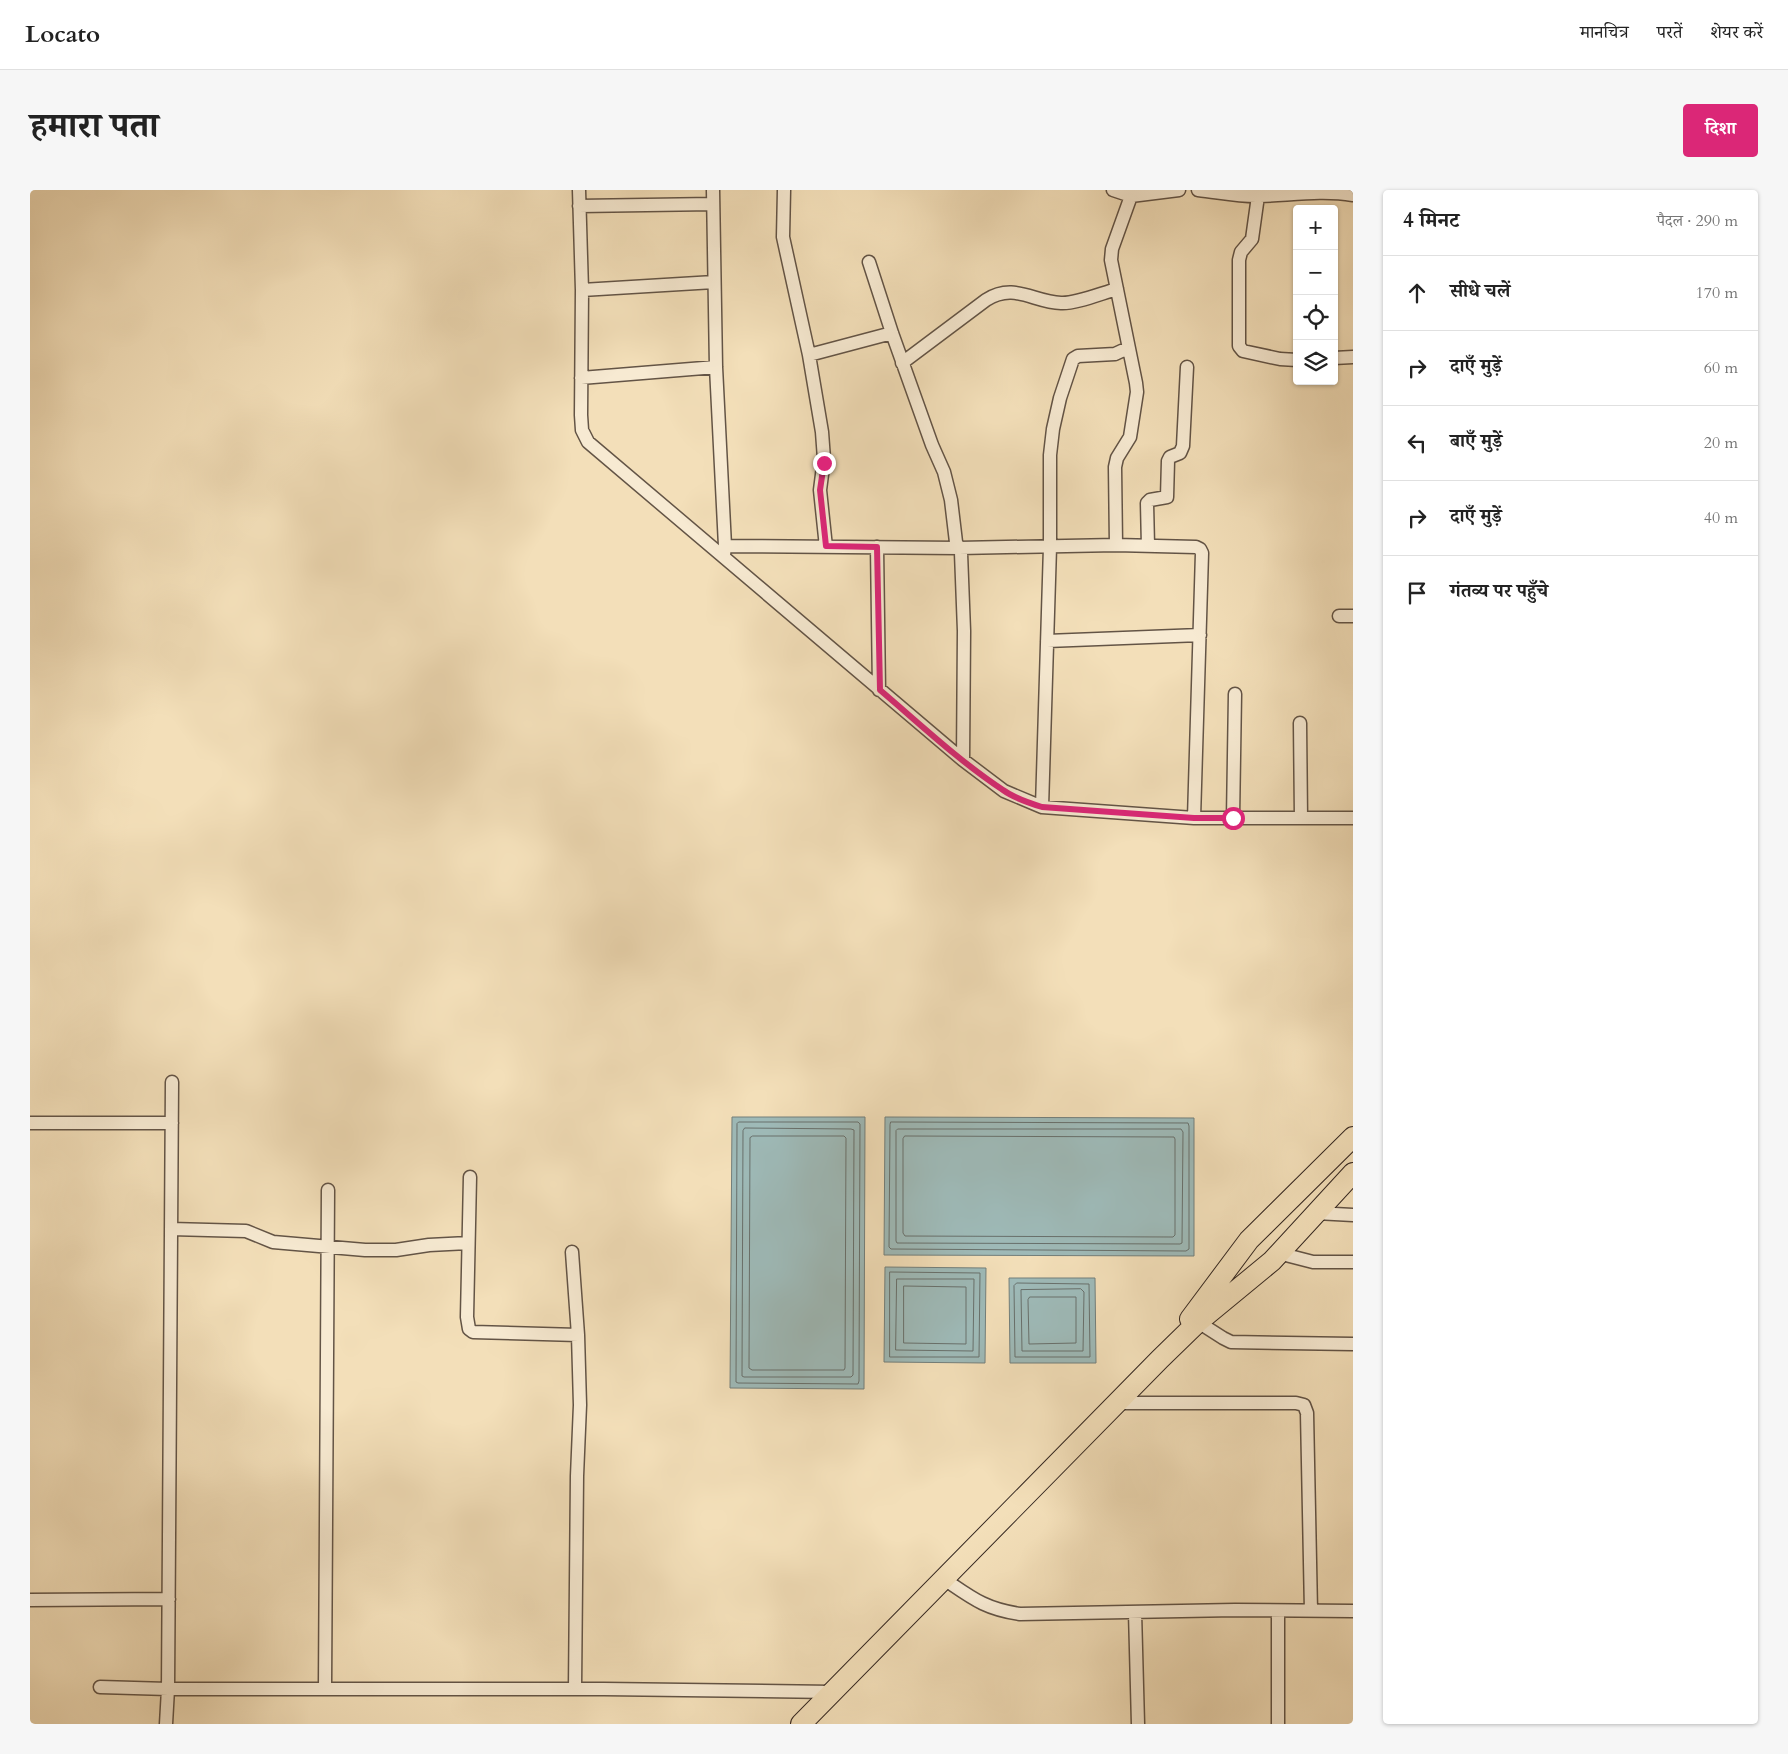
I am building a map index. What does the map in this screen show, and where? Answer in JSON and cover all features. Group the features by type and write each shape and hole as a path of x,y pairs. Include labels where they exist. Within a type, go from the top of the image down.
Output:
{"main road":[{"path":"1160,1358 1250,1240 1353,1136"},
{"path":"802,1724 1160,1358 1198,1322 1278,1254 1353,1173"}],"street":[{"path":"579,190 582,290 582,430 588,442 724,552 880,690 963,760 1004,791 1042,807 1194,818 1353,818"},
{"path":"713,190 716,367 724,552"},
{"path":"784,190 783,237 809,355 822,432 824,459 820,490 826,546"},
{"path":"1113,190 1131,196 1179,190"},
{"path":"1198,190 1258,196 1332,190 1353,194"},
{"path":"1116,545 1114,518 1116,462 1130,437 1137,392 1111,260 1112,249 1131,196"},
{"path":"1258,196 1252,239 1241,252 1239,260 1239,346 1240,349 1252,353 1293,360"},
{"path":"578,206 713,204"},
{"path":"869,262 902,363 944,472 951,500 956,542 961,553 964,631 963,760"},
{"path":"582,290 714,282"},
{"path":"902,363 996,294 1013,292 1055,303 1067,303 1117,289"},
{"path":"809,355 892,333"},
{"path":"1042,807 1048,641 1051,441 1060,398 1073,359 1078,356 1118,354 1128,348"},
{"path":"1338,358 1353,357"},
{"path":"1148,546 1147,503 1150,500 1167,497 1168,461 1170,457 1180,453 1183,446 1187,366"},
{"path":"581,378 716,367"},
{"path":"724,552 748,548 826,546 959,548 1116,545 1196,547 1201,551 1194,818"},
{"path":"877,547 880,690"},
{"path":"1339,616 1353,616"},
{"path":"1048,641 1200,635"},
{"path":"1233,818 1235,694"},
{"path":"1300,723 1302,818"},
{"path":"166,1724 169,1599 172,1082"},
{"path":"30,1122 172,1123"},
{"path":"470,1177 467,1322 473,1332 578,1336"},
{"path":"325,1689 328,1190"},
{"path":"1316,1213 1353,1215"},
{"path":"171,1229 246,1231 273,1242 364,1250 396,1250 429,1245 468,1243"},
{"path":"572,1252 578,1336 580,1405 577,1476 575,1689"},
{"path":"1278,1254 1313,1262 1353,1262"},
{"path":"1198,1322 1231,1342 1353,1344"},
{"path":"1117,1403 1296,1402 1304,1405 1306,1413 1311,1611"},
{"path":"944,1579 977,1602 1020,1614 1353,1611"},
{"path":"30,1600 169,1599"},
{"path":"1278,1611 1278,1724"},
{"path":"1135,1612 1138,1724"},
{"path":"100,1687 168,1690 575,1689 833,1692"}],"water":[{"path":"732,1117 865,1117 864,1389 730,1388"},
{"path":"885,1117 1194,1118 1194,1256 884,1255"},
{"path":"885,1267 986,1268 985,1363 884,1362"},
{"path":"1009,1278 1095,1278 1096,1363 1010,1363"}],"route":[{"path":"824,463 820,490 826,546 877,547 880,690 963,760 1004,791 1027,802 1042,807 1194,818 1233,818"}]}
